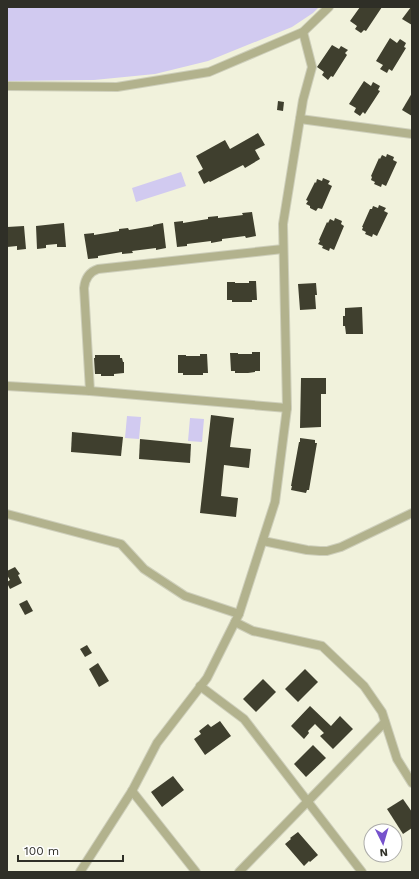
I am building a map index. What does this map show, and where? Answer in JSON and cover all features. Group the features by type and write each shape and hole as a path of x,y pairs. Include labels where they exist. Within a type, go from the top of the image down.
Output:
{"street":[{"path":"7,86 117,88 209,72 303,32 329,7"},
{"path":"80,872 132,791 157,743 207,678 239,614 276,502 286,408 282,224 303,100 312,67 303,32"},
{"path":"300,119 412,134"},
{"path":"90,391 84,288 85,280 92,272 98,269 283,249"},
{"path":"7,386 90,391 286,408"},
{"path":"263,541 307,550 320,552 327,551 341,547 412,513"},
{"path":"7,514 121,544 144,569 185,596 239,614"},
{"path":"235,622 253,631 322,646 364,686 382,712 397,759 412,783"},
{"path":"200,686 244,719 362,872"},
{"path":"239,872 385,722"},
{"path":"132,791 196,872"}],"shaded area":[{"path":"7,7 319,7 313,13 292,27 208,61 155,74 94,80 7,81"},
{"path":"181,172 186,186 136,202 132,188"},
{"path":"127,416 141,417 139,439 125,438"},
{"path":"190,418 204,419 202,442 188,441"}],"building":[{"path":"360,7 382,7 366,31 364,30 361,33 355,29 357,26 350,21"},
{"path":"412,7 412,25 402,19"},
{"path":"390,38 397,43 400,39 406,43 404,47 406,48 392,71 389,69 387,73 380,69 383,65 376,61"},
{"path":"332,45 339,49 341,46 348,50 345,53 347,55 333,77 331,76 328,80 322,75 324,72 317,67"},
{"path":"364,81 371,86 373,82 380,86 378,90 380,91 365,114 363,112 360,116 354,112 356,108 349,104"},
{"path":"412,93 412,116 402,110"},
{"path":"278,101 284,102 283,111 277,110"},
{"path":"258,133 265,145 255,150 260,159 245,168 243,165 204,184 198,172 203,169 196,156 225,140 230,149"},
{"path":"387,154 394,157 393,160 397,162 386,186 382,184 381,187 374,184 375,182 371,180 371,176 379,158 380,159 382,155 386,157"},
{"path":"323,178 330,181 328,184 332,186 322,209 318,208 316,211 306,204 308,201 306,200 317,179 322,181"},
{"path":"379,205 386,208 384,211 388,213 377,236 373,234 372,237 365,234 366,232 362,230 362,227 370,209 372,209 373,206 378,208"},
{"path":"252,212 256,236 222,239 222,241 211,243 211,241 187,244 187,246 177,247 174,222 183,221 183,223 208,219 208,217 218,216 218,218 243,215 242,213"},
{"path":"335,218 342,221 341,224 344,226 334,250 330,248 329,251 322,248 323,246 318,244 327,222 328,223 330,219 334,221"},
{"path":"64,223 66,247 57,247 57,244 46,245 46,248 37,249 36,226"},
{"path":"163,223 166,248 132,251 133,253 122,254 122,252 88,259 84,234 94,233 94,235 119,231 119,229 128,228 129,230"},
{"path":"24,226 26,249 17,250 17,246 7,247 7,227"},
{"path":"249,281 256,281 257,300 252,300 252,302 232,302 232,300 227,300 227,282 249,283"},
{"path":"316,283 316,309 300,310 298,284"},
{"path":"362,307 363,334 346,334 345,326 343,326 345,308"},
{"path":"252,352 260,352 260,371 235,373 235,371 231,371 230,353 252,354"},
{"path":"200,354 207,354 208,373 203,373 203,375 183,375 183,373 178,373 178,355 200,356"},
{"path":"95,355 120,355 120,358 122,358 124,362 124,373 114,374 114,376 101,376 101,374 95,374"},
{"path":"301,378 326,378 326,394 321,394 321,427 300,428"},
{"path":"211,415 234,418 230,447 251,449 249,468 224,465 221,496 238,498 236,517 200,513"},
{"path":"72,432 123,437 121,456 71,452"},
{"path":"300,438 315,440 315,443 317,443 309,490 307,490 306,493 291,490"},
{"path":"140,439 191,444 190,463 139,459"},
{"path":"15,567 20,574 18,575 22,583 10,589 7,583 10,580 7,575 7,571"},
{"path":"27,600 33,611 25,615 19,604"},
{"path":"87,645 92,653 85,657 80,649"},
{"path":"98,663 109,681 99,687 89,669"},
{"path":"305,669 318,682 298,702 285,689"},
{"path":"263,679 276,692 256,712 243,699"},
{"path":"310,706 331,726 340,716 353,729 333,749 320,736 324,733 315,724 308,731 309,733 304,739 291,726"},
{"path":"220,721 231,736 205,755 194,739 201,734 199,731 208,724 211,727"},
{"path":"313,745 326,758 306,777 294,764"},
{"path":"173,776 184,790 162,807 151,792"},
{"path":"403,799 412,812 412,828 403,834 403,823 396,823 387,809"},
{"path":"298,832 318,855 304,866 285,844"}]}
